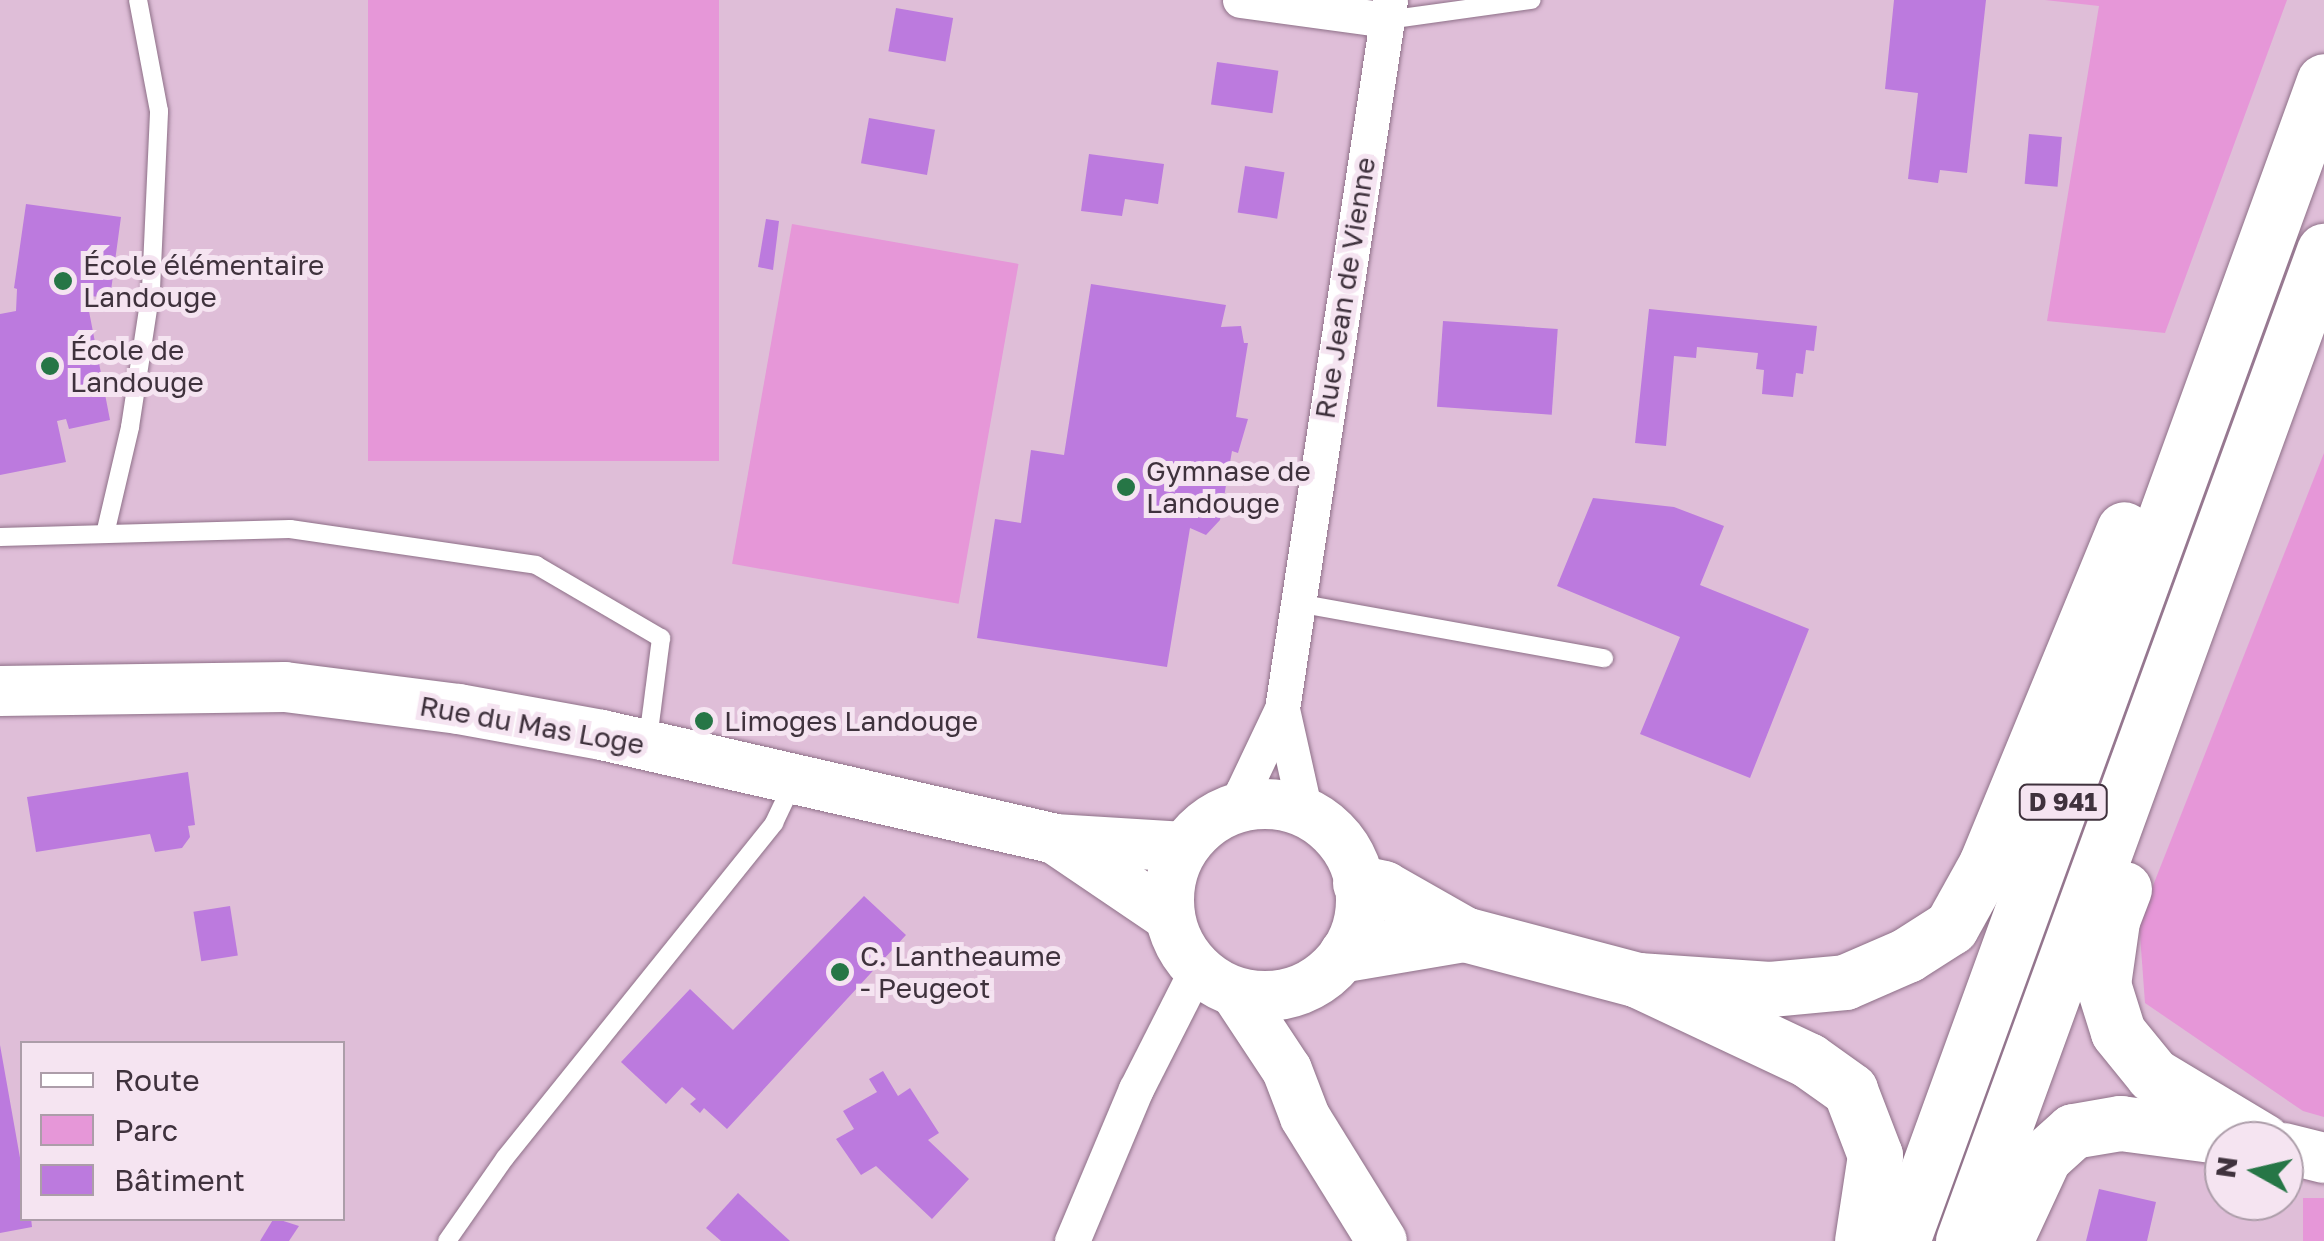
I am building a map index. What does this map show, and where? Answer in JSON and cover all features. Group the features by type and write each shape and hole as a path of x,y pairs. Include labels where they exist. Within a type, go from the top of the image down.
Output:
{"highway":[{"name":"D 941","path":"1902,1241 2324,82"},
{"name":"D 941","path":"1963,1241 2324,252"},
{"path":"1638,980 1770,990 1845,982 1907,955 1951,927 1986,864 2168,426 2222,362"},
{"path":"2188,628 2169,767 2112,920 2104,984 2118,1032 2153,1075 2230,1121"},
{"path":"1360,882 1383,888 1464,934 1638,980 1808,1060 1850,1090 1876,1155 1862,1241"},
{"path":"1335,966 1464,934"},
{"path":"2005,1241 2044,1157 2073,1131 2120,1123 2204,1134"}],"main road":[{"name":"Rue du Mas Loge","path":"0,691 285,686 459,709 647,746 1054,839 1184,847"},
{"path":"1287,1070 1359,922 1360,882 1346,847 1323,822 1305,812 1273,804 1243,806 1210,821 1184,847 1171,878 1170,916 1181,948 1216,981 1287,1070 1305,1118 1382,1241"},
{"name":"Rue du Mas Loge","path":"1054,839 1170,916"},
{"path":"1216,981 1284,996 1335,966"}],"street":[{"path":"1240,0 1388,10"},
{"name":"Rue Jean de Vienne","path":"1243,806 1243,790 1282,709 1388,10"},
{"path":"1282,709 1305,812"},
{"path":"1072,1241 1136,1089 1216,981"}],"lane":[{"path":"105,534 130,427 151,289 160,111 138,0"},
{"path":"1388,10 1532,0"},
{"path":"0,537 290,529 536,564 661,638 647,746"},
{"path":"1297,602 1604,658"},
{"path":"448,1241 505,1158 774,823 796,778"}],"green space":[{"path":"368,0 719,0 719,461 368,461"},
{"path":"2045,0 2287,0 2165,333 2047,321 2099,6"},
{"path":"792,224 1019,264 959,604 732,564"},
{"path":"2324,453 2324,1117 2303,1111 2145,1003 2139,921"},
{"path":"2304,1198 2324,1198 2324,1241 2303,1241"}],"building":[{"path":"1894,0 1986,0 1967,173 1940,170 1938,183 1908,179 1918,93 1885,89"},
{"path":"896,8 953,18 945,61 888,51"},
{"path":"1217,62 1278,71 1272,113 1211,105"},
{"path":"869,118 935,130 927,175 861,163"},
{"path":"2029,134 2062,137 2058,187 2025,184"},
{"path":"1089,154 1164,164 1158,204 1125,199 1122,216 1081,211"},
{"path":"1245,166 1285,172 1277,219 1238,212"},
{"name":"École de Landouge","path":"26,204 121,217 110,298 90,296 88,306 110,420 69,429 66,419 57,421 66,462 0,475 0,314 16,311 14,288"},
{"path":"766,219 779,221 773,270 758,267"},
{"name":"Gymnase de Landouge","path":"1091,284 1226,305 1221,327 1241,326 1244,343 1248,343 1236,417 1248,419 1238,453 1232,451 1220,520 1206,535 1190,528 1167,667 977,638 995,519 1021,523 1031,450 1064,455"},
{"path":"1649,309 1817,326 1814,351 1806,350 1803,374 1796,373 1793,397 1762,394 1764,370 1756,369 1758,353 1697,347 1696,358 1674,356 1666,446 1635,443"},
{"path":"1443,321 1558,329 1552,415 1437,407"},
{"path":"1593,498 1674,507 1724,526 1700,585 1809,629 1750,778 1640,734 1680,637 1557,586"},
{"path":"188,772 195,825 188,826 190,837 182,848 155,852 150,834 36,852 27,797"},
{"path":"864,896 906,935 727,1129 704,1108 700,1113 690,1104 696,1099 682,1087 666,1104 621,1062 690,989 733,1030"},
{"path":"230,906 238,955 201,961 193,912"},
{"path":"0,1045 20,1158 20,1221 31,1221 32,1227 0,1233"},
{"path":"883,1071 898,1096 910,1088 939,1133 928,1140 969,1179 932,1219 876,1166 861,1175 836,1139 854,1129 843,1111 877,1092 869,1079"},
{"path":"2099,1189 2156,1202 2147,1241 2086,1241"},
{"path":"738,1193 790,1241 721,1241 706,1228"},
{"path":"272,1221 299,1226 289,1241 260,1241"}],"place":[{"name":"École élémentaire Landouge","path":"63,281"},
{"name":"École de Landouge","path":"50,366"},
{"name":"Gymnase de Landouge","path":"1126,487"},
{"name":"Limoges Landouge","path":"704,721"},
{"name":"C. Lantheaume - Peugeot","path":"840,972"}]}
